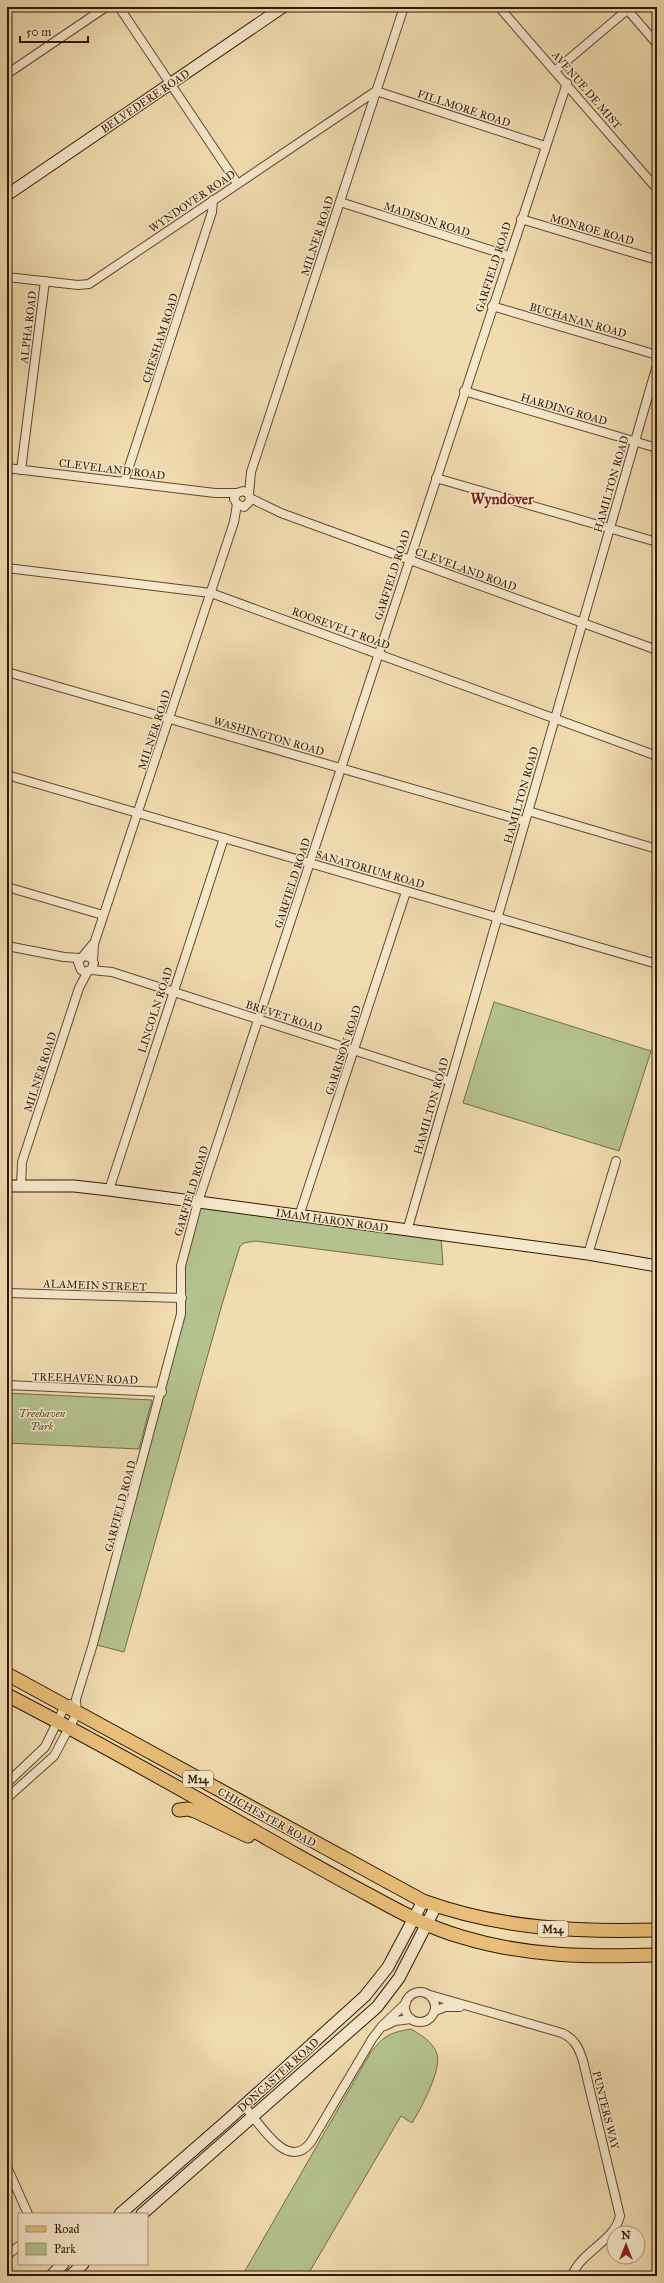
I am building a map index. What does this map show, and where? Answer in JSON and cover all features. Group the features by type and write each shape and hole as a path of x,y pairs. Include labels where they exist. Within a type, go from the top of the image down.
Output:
{"main road":[{"name":"CHICHESTER ROAD","path":"7,1674 70,1702 77,1713 423,1901"},
{"name":"CHICHESTER ROAD","path":"7,1695 64,1724 272,1841 413,1918"},
{"path":"179,1810 188,1809 195,1811 259,1841 272,1841"},
{"name":"M24","path":"423,1901 436,1906 515,1925 539,1928 578,1931 657,1930"},
{"name":"M24","path":"413,1918 427,1925 463,1938 535,1953 566,1956 657,1955"}],"street":[{"path":"7,74 106,7"},
{"path":"119,7 237,184"},
{"name":"BELVEDERE ROAD","path":"7,195 283,7"},
{"name":"MILNER ROAD","path":"21,1186 22,1162 86,964 104,916 404,7"},
{"name":"AVENUE DE MIST","path":"499,7 556,70 657,190"},
{"path":"556,70 626,8 657,44"},
{"name":"GARFIELD ROAD","path":"7,1798 54,1756 70,1702 93,1644 182,1314 181,1266 198,1202 492,306 567,83"},
{"name":"FILLMORE ROAD","path":"376,91 545,146"},
{"name":"WYNDOVER ROAD","path":"7,277 81,286 89,284 376,91"},
{"name":"CHESHAM ROAD","path":"124,482 212,214 212,200"},
{"name":"MADISON ROAD","path":"340,202 509,256"},
{"name":"MONROE ROAD","path":"521,219 657,260"},
{"name":"ALPHA ROAD","path":"21,470 45,281"},
{"name":"BUCHANAN ROAD","path":"492,306 657,355"},
{"name":"HAMILTON ROAD","path":"407,1231 524,821 657,365"},
{"name":"HARDING ROAD","path":"464,391 657,448"},
{"name":"CLEVELAND ROAD","path":"7,468 215,493 242,499 657,650"},
{"path":"436,478 657,542"},
{"name":"ROOSEVELT ROAD","path":"7,568 211,592 657,756"},
{"name":"WASHINGTON ROAD","path":"7,672 524,821"},
{"name":"SANATORIUM ROAD","path":"7,775 657,964"},
{"path":"528,811 657,849"},
{"name":"LINCOLN ROAD","path":"108,1190 224,838"},
{"path":"7,887 104,916"},
{"name":"GARRISON ROAD","path":"299,1216 406,892"},
{"name":"BREVET ROAD","path":"7,946 64,957 449,1081"},
{"path":"588,1254 616,1161"},
{"name":"IMAM HARON ROAD","path":"7,1186 74,1186 108,1190 588,1254 657,1266"},
{"name":"ALAMEIN STREET","path":"7,1293 182,1298"},
{"name":"TREEHAVEN ROAD","path":"7,1386 162,1392"},
{"name":"GARFIELD ROAD","path":"7,1784 41,1753 64,1724 77,1713"},
{"name":"DONCASTER ROAD","path":"121,2213 244,2106 365,1996 388,1967 423,1901"},
{"name":"DONCASTER ROAD","path":"143,2213 254,2117 377,2007 399,1978 436,1906"},
{"name":"PUNTERS WAY","path":"244,2106 282,2149 293,2152 308,2147 356,2063 382,2026 406,2003 413,1993 419,1991 471,2008 562,2033 574,2041 581,2054 620,2216 614,2231 585,2258 572,2276"},
{"path":"430,1995 436,2004 435,2011"},
{"path":"406,2003 405,2009 411,2019"},
{"name":"PUNTERS WAY","path":"378,2032 395,2021 411,2019 422,2022 428,2020 435,2011 446,2007 471,2008"},
{"path":"7,2167 28,2213"},
{"path":"7,2255 18,2247"},
{"path":"53,2272 62,2265"},
{"path":"70,2276 82,2265"}],"green space":[{"path":"494,1002 651,1051 619,1151 463,1103"},
{"path":"198,1202 441,1236 443,1265 255,1241 244,1243 240,1246 223,1301 124,1652 93,1644 181,1314 180,1276"},
{"name":"Treehaven Park","path":"7,1393 152,1400 139,1449 7,1443"},
{"path":"411,2029 426,2039 433,2046 437,2054 438,2061 430,2089 412,2123 401,2116 307,2276 242,2276 371,2052 384,2038 397,2032"}],"district":[{"name":"Wyndover","path":"502,499"}]}
